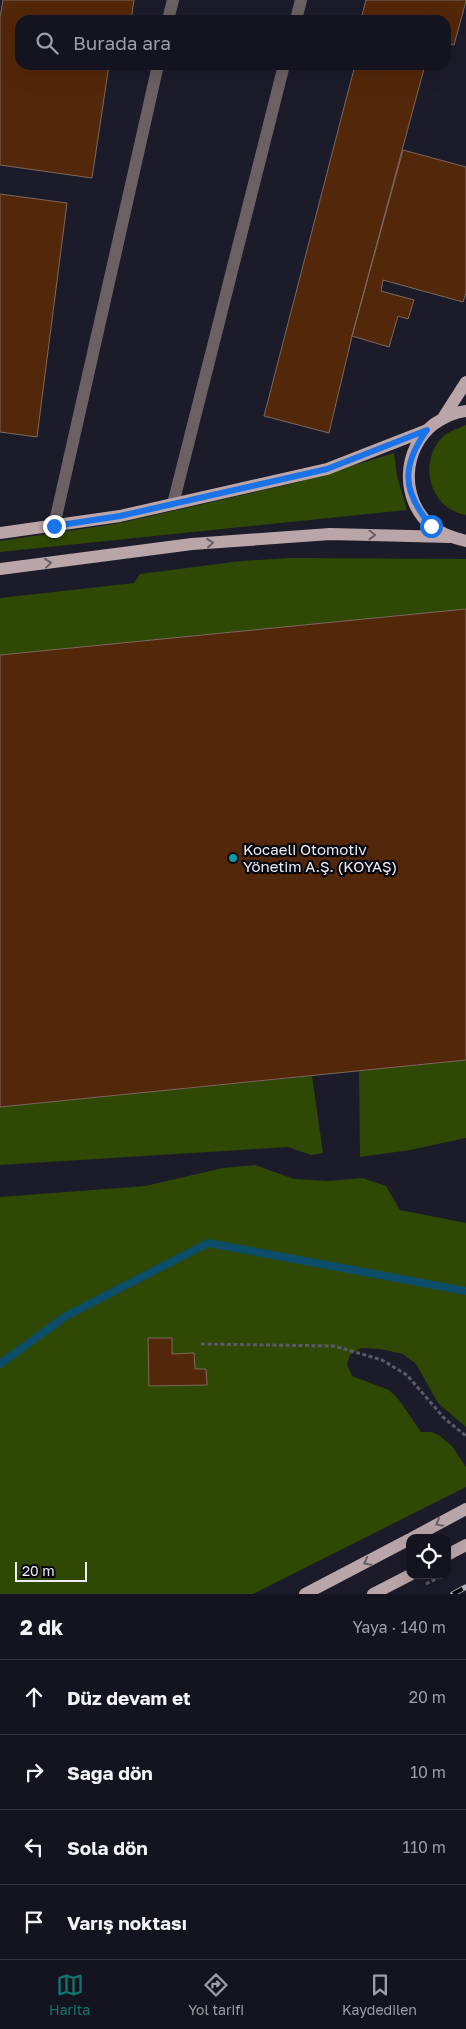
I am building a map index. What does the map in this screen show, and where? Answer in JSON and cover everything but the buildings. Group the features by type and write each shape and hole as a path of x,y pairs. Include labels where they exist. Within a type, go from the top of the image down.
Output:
{"main road":[{"path":"443,418 466,382"},
{"path":"0,533 120,516 327,469 427,430 443,418 466,411"},
{"path":"427,430 415,447 408,468 410,490 418,510 431,526 450,537"},
{"path":"0,569 192,544 320,535 450,537 466,541"},
{"path":"419,1534 466,1509"},
{"path":"305,1594 406,1541"},
{"path":"451,1553 466,1545"},
{"path":"373,1594 406,1577"}],"street":[{"path":"169,15 173,0"},
{"path":"297,15 301,0"},
{"path":"54,526 157,70"},
{"path":"173,504 283,70"}],"path":[{"path":"201,1344 334,1346 382,1360 407,1375 444,1418 466,1436"}],"green space":[{"path":"466,425 466,515 444,505 437,496 432,486 430,463 433,451 439,441 448,433"},
{"path":"394,453 397,476 407,510 0,552 0,541 115,524 295,483"},
{"path":"290,558 466,559 466,609 0,655 0,598 134,583 140,574 241,561"},
{"path":"466,1060 466,1138 410,1150 360,1157 359,1071"},
{"path":"312,1076 323,1153 311,1155 288,1147 0,1165 0,1107"},
{"path":"255,1165 294,1179 328,1181 362,1178 386,1186 400,1210 466,1223 466,1427 438,1403 416,1364 403,1354 380,1349 361,1348 350,1355 347,1364 352,1376 389,1390 399,1400 421,1432 432,1432 452,1446 466,1467 466,1487 253,1594 0,1594 0,1197 145,1186 223,1168"}],"waterway":[{"path":"0,1364 66,1316 208,1243 466,1291"}],"railway":[{"path":"453,1594 466,1587"}],"place":[{"name":"Kocaeli Otomotiv Yönetim A.Ş. (KOYAŞ)","path":"233,858"}],"route":[{"path":"54,526 120,516 327,469 427,430 415,447 408,468 410,490 418,510 431,526"}]}
